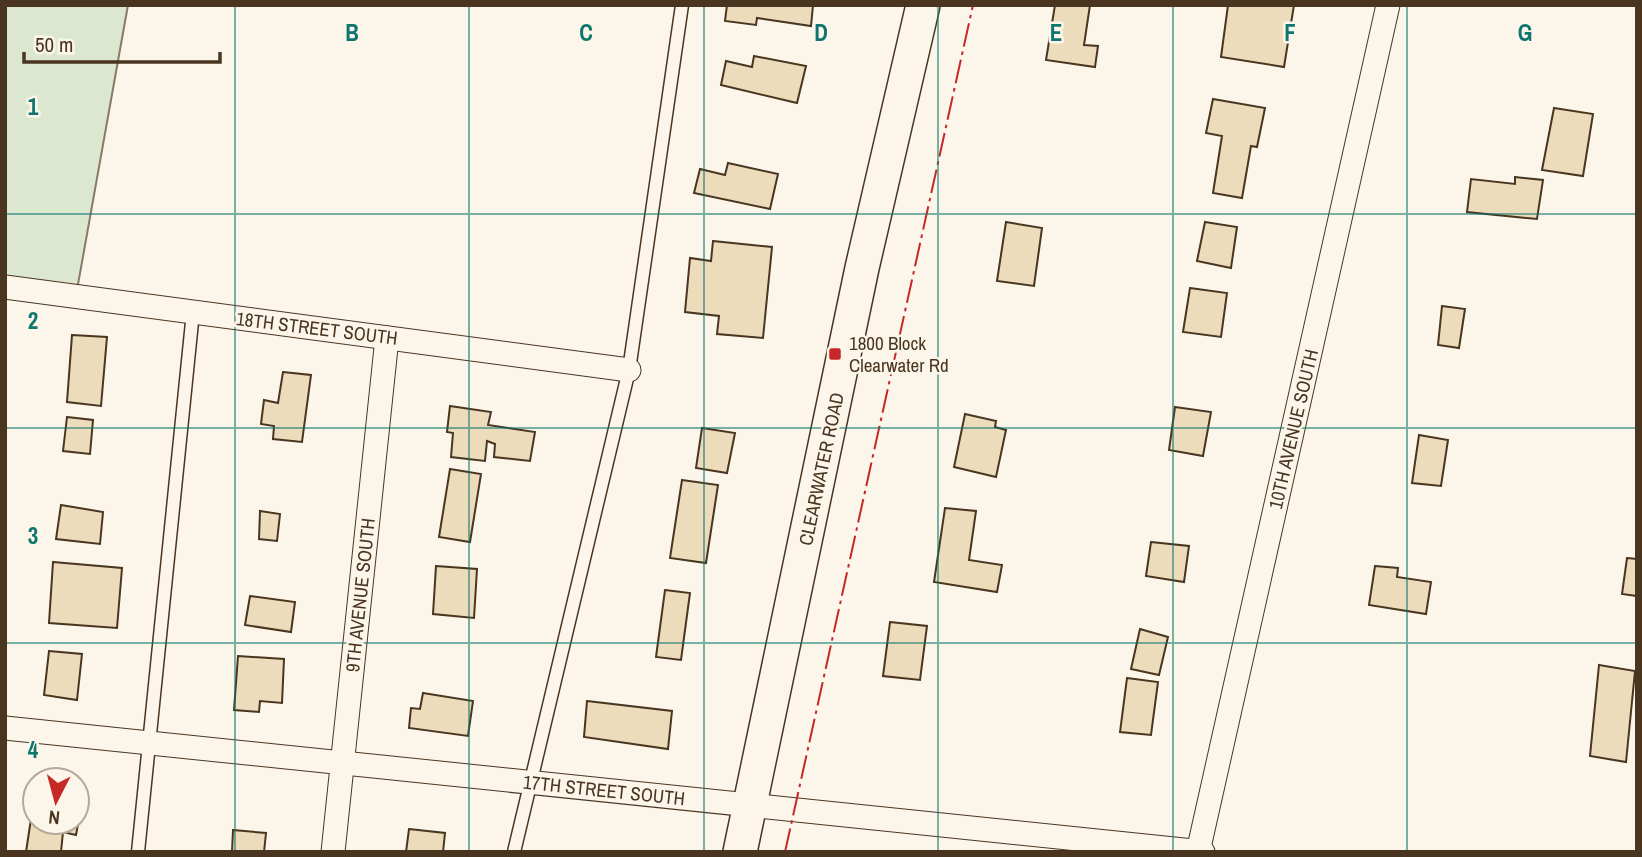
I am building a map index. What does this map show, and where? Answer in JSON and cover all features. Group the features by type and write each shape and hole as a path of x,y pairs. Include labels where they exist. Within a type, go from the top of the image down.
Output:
{"street":[{"name":"CLEARWATER ROAD","path":"740,852 862,268 923,5"},
{"name":"10TH AVENUE SOUTH","path":"1200,852 1388,5"},
{"name":"18TH STREET SOUTH","path":"5,287 629,370"},
{"name":"9TH AVENUE SOUTH","path":"333,852 387,338"},
{"name":"17TH STREET SOUTH","path":"5,728 1200,852"}],"lane":[{"path":"514,852 629,370 682,5"},
{"path":"138,852 193,312"}],"green space":[{"path":"5,5 128,5 77,290 5,280"}],"building":[{"path":"727,5 813,5 811,26 757,18 756,25 725,21"},
{"path":"1055,5 1090,5 1084,45 1098,46 1095,67 1046,60"},
{"path":"1228,5 1294,5 1284,67 1221,57"},
{"path":"754,56 806,66 797,103 721,85 726,61 752,67"},
{"path":"1213,99 1265,108 1257,147 1251,146 1242,198 1213,193 1222,136 1206,133"},
{"path":"1554,108 1593,114 1583,176 1542,170"},
{"path":"728,163 778,174 770,209 694,193 700,169 725,175"},
{"path":"1515,177 1543,180 1537,219 1467,212 1471,179 1515,184"},
{"path":"1006,222 1042,228 1034,286 997,281"},
{"path":"1205,222 1237,227 1231,268 1197,261"},
{"path":"713,241 772,247 763,338 717,334 719,316 685,312 690,258 711,261"},
{"path":"1190,288 1227,293 1221,337 1183,332"},
{"path":"1442,306 1465,309 1459,348 1438,345"},
{"path":"72,335 107,337 101,406 67,402"},
{"path":"283,372 311,375 302,442 273,439 274,426 261,424 264,400 278,403"},
{"path":"450,406 491,412 488,425 535,432 530,461 494,457 495,444 487,441 485,461 451,457 453,433 447,432"},
{"path":"1175,407 1211,412 1203,456 1169,450"},
{"path":"965,414 996,421 995,427 1006,430 996,477 954,467"},
{"path":"67,417 93,420 90,454 63,451"},
{"path":"702,428 735,433 727,473 696,468"},
{"path":"1419,435 1448,440 1441,486 1412,483"},
{"path":"450,469 481,474 470,542 439,537"},
{"path":"682,480 718,485 706,563 670,558"},
{"path":"61,505 103,512 100,544 56,539"},
{"path":"945,508 976,511 969,560 1002,565 997,592 934,582"},
{"path":"260,511 280,514 277,541 259,539"},
{"path":"1151,542 1189,546 1184,582 1146,576"},
{"path":"1627,558 1637,559 1637,596 1622,594"},
{"path":"53,562 122,568 117,628 49,623"},
{"path":"436,566 477,569 474,618 433,614"},
{"path":"1375,566 1398,568 1397,577 1431,582 1426,614 1369,605"},
{"path":"665,590 690,593 681,660 656,657"},
{"path":"250,596 295,602 291,632 245,625"},
{"path":"890,622 927,626 920,680 883,676"},
{"path":"1140,629 1168,637 1159,675 1131,669"},
{"path":"49,651 82,654 77,700 44,695"},
{"path":"238,656 284,659 282,703 260,701 259,712 234,710"},
{"path":"1599,665 1635,671 1626,762 1590,756"},
{"path":"1127,678 1158,682 1151,735 1120,732"},
{"path":"423,693 473,701 468,736 409,728 411,708 420,709"},
{"path":"587,701 672,711 668,749 584,737"},
{"path":"409,829 445,833 443,852 406,852"},
{"path":"233,830 266,833 264,852 232,852"},
{"path":"28,836 63,836 61,852 26,852"}],"power":[{"path":"785,852 973,5"}],"place":[{"name":"1800 Block Clearwater Rd","path":"835,354"}]}
